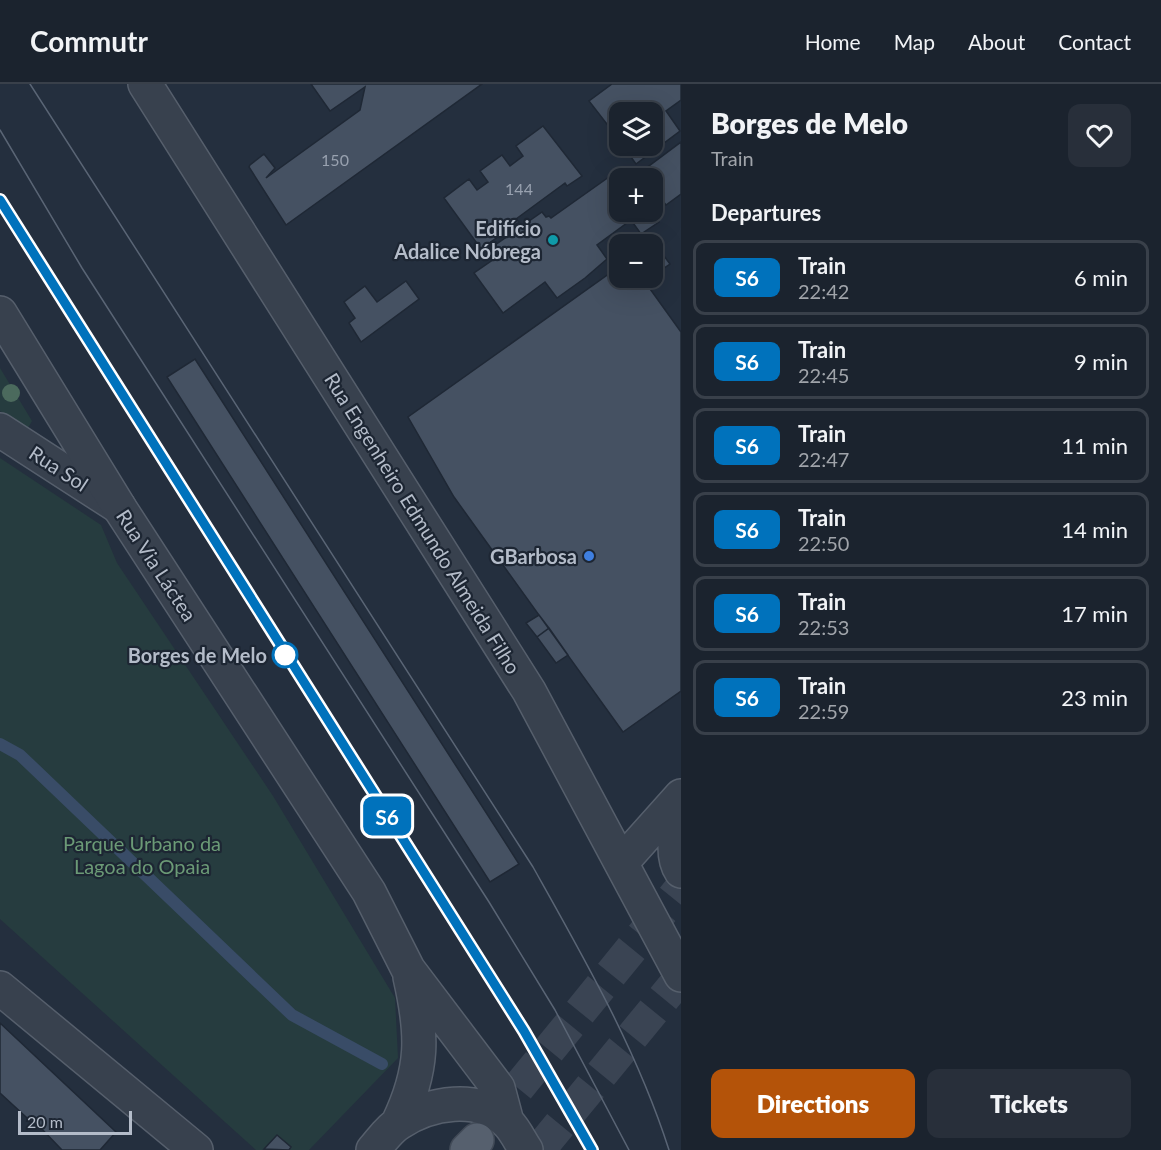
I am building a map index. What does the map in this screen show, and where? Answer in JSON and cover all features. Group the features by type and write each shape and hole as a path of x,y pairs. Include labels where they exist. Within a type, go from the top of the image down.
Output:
{"street":[{"name":"Rua Engenheiro Edmundo Almeida Filho","path":"145,84 530,691 681,975"},
{"name":"Rua Via Láctea","path":"0,313 119,507 369,892 408,969 496,1085 507,1122"},
{"name":"Rua Sol","path":"0,430 119,507"},
{"path":"622,862 681,796"},
{"path":"681,817 676,825 676,865 681,871"},
{"name":"Rua Via Láctea","path":"398,1123 416,1082 420,1042 417,1007 408,969"},
{"path":"0,988 184,1147"},
{"path":"373,1150 398,1123 440,1104 466,1104 488,1110 507,1122 526,1150"}],"green space":[{"path":"0,368 32,421 28,428 0,411"},
{"name":"Parque Urbano da Lagoa do Opaia","path":"0,458 101,525 117,563 273,796 395,998 398,1058 309,1150 256,1150 0,919"}],"building":[{"path":"311,84 482,84 286,225 249,167 250,165 264,154 275,168 266,178 360,110 365,87 330,111"},
{"path":"612,84 681,84 681,100 666,111 680,131 663,144 663,102 609,102 609,127 589,101"},
{"path":"543,126 582,176 567,186 565,183 516,219 519,222 488,244 490,248 484,253 444,198 469,179 477,190 488,182 480,171 502,155 510,166 523,156 516,146"},
{"path":"681,142 681,194 666,205 663,201 663,168 646,168"},
{"path":"630,156 647,156 636,164"},
{"name":"Edifício Adalice Nóbrega","path":"609,177 609,222 628,222 597,245 607,259 585,278 557,298 545,282 503,313 474,273 494,259 488,250 542,212 546,217 551,218"},
{"name":"Edifício Adalice Nóbrega","path":"632,222 659,222 641,234"},
{"path":"663,255 670,264 663,269"},
{"name":"GBarbosa","path":"609,274 609,288 649,288 681,332 681,691 623,732 454,497 408,417"},
{"path":"406,281 419,299 361,342 349,323 355,318 344,302 365,286 377,302"},
{"path":"195,359 519,864 490,882 167,377"},
{"path":"539,615 549,628 537,637 526,623"},
{"path":"549,628 568,655 556,663 537,637"},
{"path":"0,1023 116,1132 100,1150 62,1150 39,1126 38,1128 0,1093"},
{"path":"277,1135 291,1147 289,1150 264,1149"}],"waterway":[{"path":"0,744 20,755 292,1015 382,1064"}],"tunnel":[{"path":"487,1126 681,888"},
{"path":"539,1150 681,977"}],"tram line":[{"path":"30,84 533,867 608,1005 641,1076 669,1150"},
{"path":"0,130 82,268 489,902 555,1010 629,1150"}],"railway":[{"path":"0,200 524,1031 592,1150"}],"train":[{"name":"S6","path":"0,200 524,1031 592,1150"}],"place":[{"name":"Edifício Adalice Nóbrega","path":"553,240"},
{"name":"GBarbosa","path":"589,556"},
{"name":"Borges de Melo","path":"285,655"}]}
